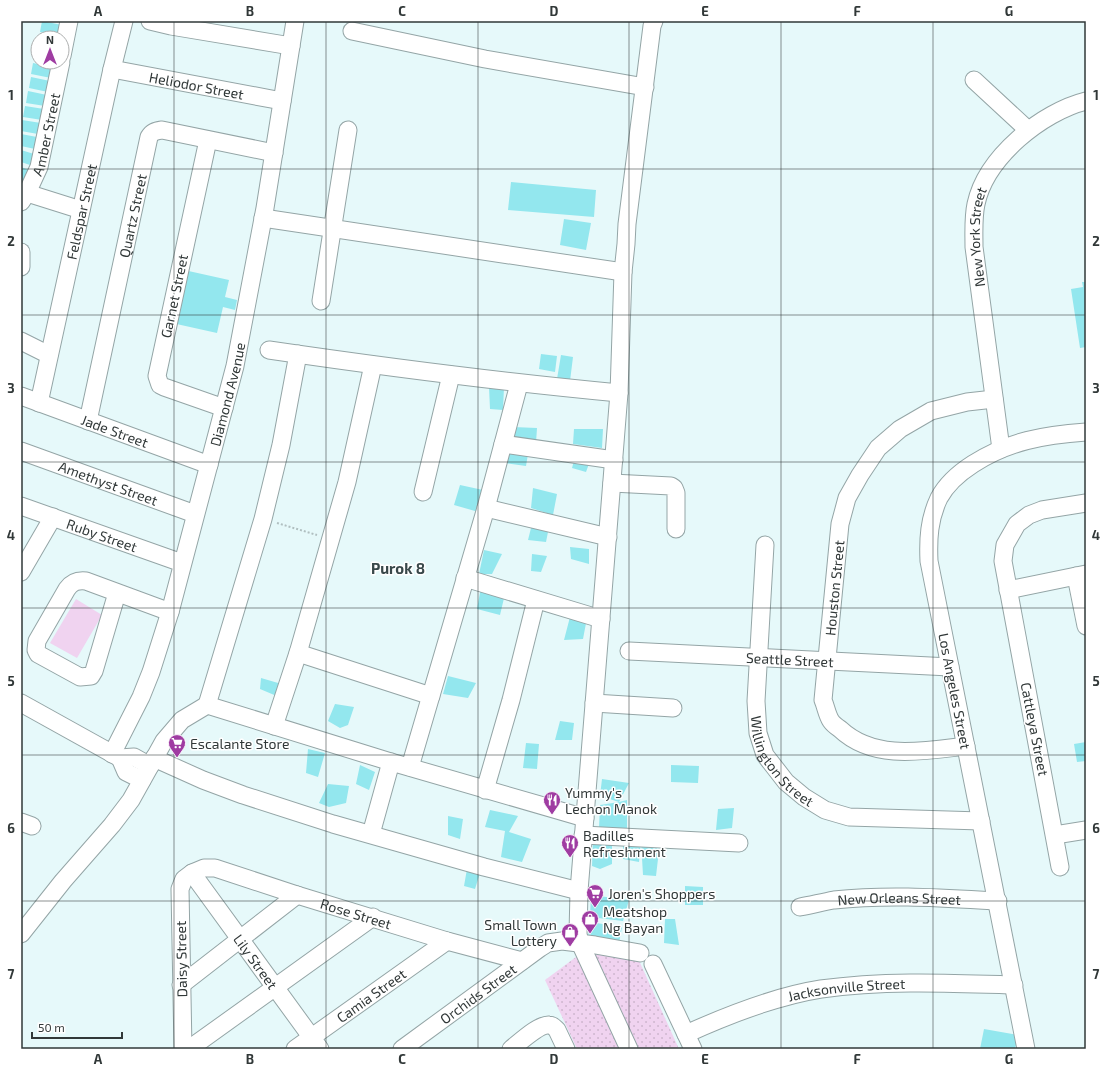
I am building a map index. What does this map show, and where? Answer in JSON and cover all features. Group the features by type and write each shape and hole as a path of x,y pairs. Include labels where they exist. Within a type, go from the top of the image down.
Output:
{"street":[{"name":"Feldspar Street","path":"39,403 112,69 124,21"},
{"path":"150,21 291,46"},
{"name":"Diamond Avenue","path":"116,756 151,672 170,612 224,408 241,335 264,213 295,21"},
{"path":"629,1049 580,943 578,934 579,891 619,393 623,267 627,224 652,26 654,21"},
{"path":"626,244 636,227 655,90 661,27 660,21"},
{"path":"352,31 485,59 645,87"},
{"name":"Heliodor Street","path":"112,69 282,101"},
{"name":"Amber Street","path":"24,197 36,173 42,153 59,70"},
{"path":"974,80 1028,130"},
{"name":"New York Street","path":"1001,449 974,246 976,203 980,190 991,171 1008,148 1028,130 1055,113 1086,101"},
{"name":"Quartz Street","path":"88,421 149,138 154,132 162,130 274,153"},
{"path":"321,301 348,130"},
{"name":"Garnet Street","path":"208,140 157,376 160,384 164,387 224,408"},
{"path":"24,197 81,210"},
{"path":"264,213 623,267"},
{"path":"21,252 21,267"},
{"path":"21,341 49,355"},
{"path":"269,350 519,384 619,393"},
{"path":"21,934 131,800 164,741 182,720 207,705 263,519 281,446 298,354"},
{"path":"274,726 298,653 347,482 373,365"},
{"path":"423,492 451,375"},
{"path":"410,767 486,508 519,384"},
{"name":"Jade Street","path":"21,396 209,465"},
{"name":"Houston Street","path":"966,746 919,752 888,751 867,745 849,737 831,721 823,700 840,524 847,498 860,475 878,448 900,429 931,411 967,402 994,399"},
{"name":"Los Angeles Street","path":"1026,1049 998,901 929,561 928,536 932,515 939,498 948,484 963,471 990,453 1016,443 1066,433 1086,432"},
{"path":"503,444 614,460"},
{"name":"Amethyst Street","path":"21,451 195,514"},
{"path":"612,483 671,486 674,488 676,493 676,529"},
{"name":"Cattleya Street","path":"1060,867 1003,561 1005,545 1017,524 1029,515 1042,510 1086,503"},
{"name":"Ruby Street","path":"21,506 182,563"},
{"path":"486,508 608,537"},
{"path":"21,572 53,517"},
{"name":"Willington Street","path":"765,545 756,701 758,733 765,755 786,782 804,797 825,810 849,817 981,821"},
{"path":"1008,590 1081,575 1086,626"},
{"path":"465,578 601,619"},
{"path":"117,593 94,671 90,676 80,677 38,654 36,650 37,641 67,589 73,582 81,580 86,581 170,612"},
{"path":"486,790 511,700 536,600"},
{"name":"Seattle Street","path":"629,651 950,667"},
{"path":"298,653 431,696"},
{"path":"21,703 116,756 134,757 148,768 203,780 243,795 334,824 484,868 579,891"},
{"path":"594,704 673,708"},
{"path":"207,705 390,762 585,818"},
{"path":"371,834 390,762"},
{"path":"1055,835 1086,830"},
{"path":"583,835 739,843"},
{"name":"Rose Street","path":"192,873 204,868 215,868 447,941 522,961"},
{"name":"Lily Street","path":"192,873 316,1043"},
{"name":"Daisy Street","path":"183,1049 180,889 184,879 192,873"},
{"path":"181,985 297,895"},
{"name":"New Orleans Street","path":"800,907 833,900 882,897 928,897 998,901"},
{"path":"189,1049 373,917"},
{"name":"Camia Street","path":"295,1049 316,1043 447,941"},
{"name":"Orchids Street","path":"402,1049 548,943 562,941 640,953"},
{"path":"654,964 693,1049"},
{"name":"Jacksonville Street","path":"686,1034 747,1008 819,990 866,984 906,982 1014,985"},
{"path":"511,1049 542,1026 549,1025 557,1030 566,1049"}],"path":[{"path":"263,519 331,539"}],"shaded area":[{"path":"76,599 102,615 77,658 50,643"},
{"path":"598,949 637,956 679,1049 577,1049 545,980 576,957"}],"building":[{"path":"42,21 62,25 61,30 40,30"},
{"path":"32,70 52,70 51,78 31,74"},
{"path":"31,77 50,81 48,92 29,88"},
{"path":"28,91 47,95 45,106 26,103"},
{"path":"25,106 44,109 42,120 23,117"},
{"path":"22,120 41,123 38,134 21,131"},
{"path":"21,134 37,137 35,149 21,146"},
{"path":"21,150 34,154 30,165 21,162"},
{"path":"21,167 29,170 23,186 21,185"},
{"path":"511,182 596,190 594,217 508,210"},
{"path":"564,219 591,223 586,250 560,245"},
{"path":"184,270 229,280 225,297 237,300 235,310 223,307 217,333 172,323"},
{"path":"1082,282 1086,282 1086,347 1080,348 1071,289 1083,287"},
{"path":"541,354 557,356 555,372 539,369"},
{"path":"561,355 573,357 570,381 557,379"},
{"path":"489,387 504,387 503,410 490,409"},
{"path":"513,427 537,428 536,443 512,441"},
{"path":"574,429 603,429 602,448 573,444"},
{"path":"506,451 528,454 526,466 504,463"},
{"path":"575,457 590,461 586,472 572,468"},
{"path":"460,485 483,490 482,513 454,505"},
{"path":"533,488 557,494 553,515 531,508"},
{"path":"532,524 549,527 546,542 528,540"},
{"path":"570,547 589,549 589,564 571,559"},
{"path":"484,550 502,554 492,574 479,574"},
{"path":"532,554 547,556 541,572 531,571"},
{"path":"481,587 505,594 500,615 477,609"},
{"path":"570,617 587,618 583,639 564,640"},
{"path":"448,676 476,683 468,698 443,694"},
{"path":"261,678 285,685 279,697 260,689"},
{"path":"335,704 354,707 348,725 340,728 328,721"},
{"path":"560,721 574,723 572,740 555,740"},
{"path":"1086,742 1086,761 1077,762 1074,744"},
{"path":"526,743 539,744 537,769 523,768"},
{"path":"308,749 325,753 318,777 306,773"},
{"path":"360,765 375,772 369,790 356,784"},
{"path":"671,765 699,766 698,783 671,782"},
{"path":"602,779 629,783 619,802 600,796"},
{"path":"328,784 349,786 346,803 329,807 319,803"},
{"path":"627,800 627,828 599,828 600,805"},
{"path":"734,808 732,828 716,830 718,809"},
{"path":"490,810 518,816 509,832 531,839 522,862 501,857 505,831 485,827"},
{"path":"448,816 463,819 460,839 448,835"},
{"path":"641,841 660,842 656,876 643,875"},
{"path":"641,841 639,862 623,859 623,843"},
{"path":"593,843 612,844 612,864 600,869 592,866"},
{"path":"467,869 480,873 475,889 464,886"},
{"path":"685,886 703,887 703,905 685,905"},
{"path":"591,895 629,900 623,921 590,917"},
{"path":"665,919 675,919 679,945 664,943"},
{"path":"590,922 622,927 619,943 588,937"},
{"path":"984,1029 1018,1035 1015,1049 980,1049"}],"place":[{"name":"Escalante Store","path":"177,758"},
{"name":"Yummy's Lechon Manok","path":"552,815"},
{"name":"Badilles Refreshment","path":"570,858"},
{"name":"Joren's Shoppers","path":"595,908"},
{"name":"Meatshop Ng Bayan","path":"590,934"},
{"name":"Small Town Lottery","path":"570,947"}],"district":[{"name":"Purok 8","path":"398,568"}]}
